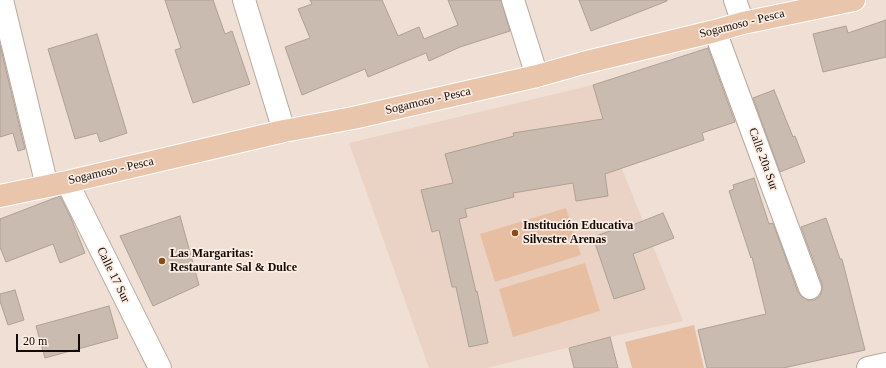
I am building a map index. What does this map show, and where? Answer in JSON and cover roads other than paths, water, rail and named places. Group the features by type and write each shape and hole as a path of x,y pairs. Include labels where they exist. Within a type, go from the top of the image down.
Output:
{"main road":[{"name":"Sogamoso - Pesca","path":"0,196 284,131 353,118 536,76 715,31 743,22 854,0"}],"street":[{"name":"Calle 17 Sur","path":"2,0 57,184 160,368"},
{"path":"244,0 284,131"},
{"path":"513,0 536,76"},
{"path":"735,0 743,22"},
{"name":"Calle 20a Sur","path":"715,31 810,288"},
{"path":"868,368 886,364"}],"place":[{"name":"Institución Educativa Silvestre Arenas","path":"515,233"},
{"name":"Las Margaritas: Restaurante Sal & Dulce","path":"162,261"}]}
